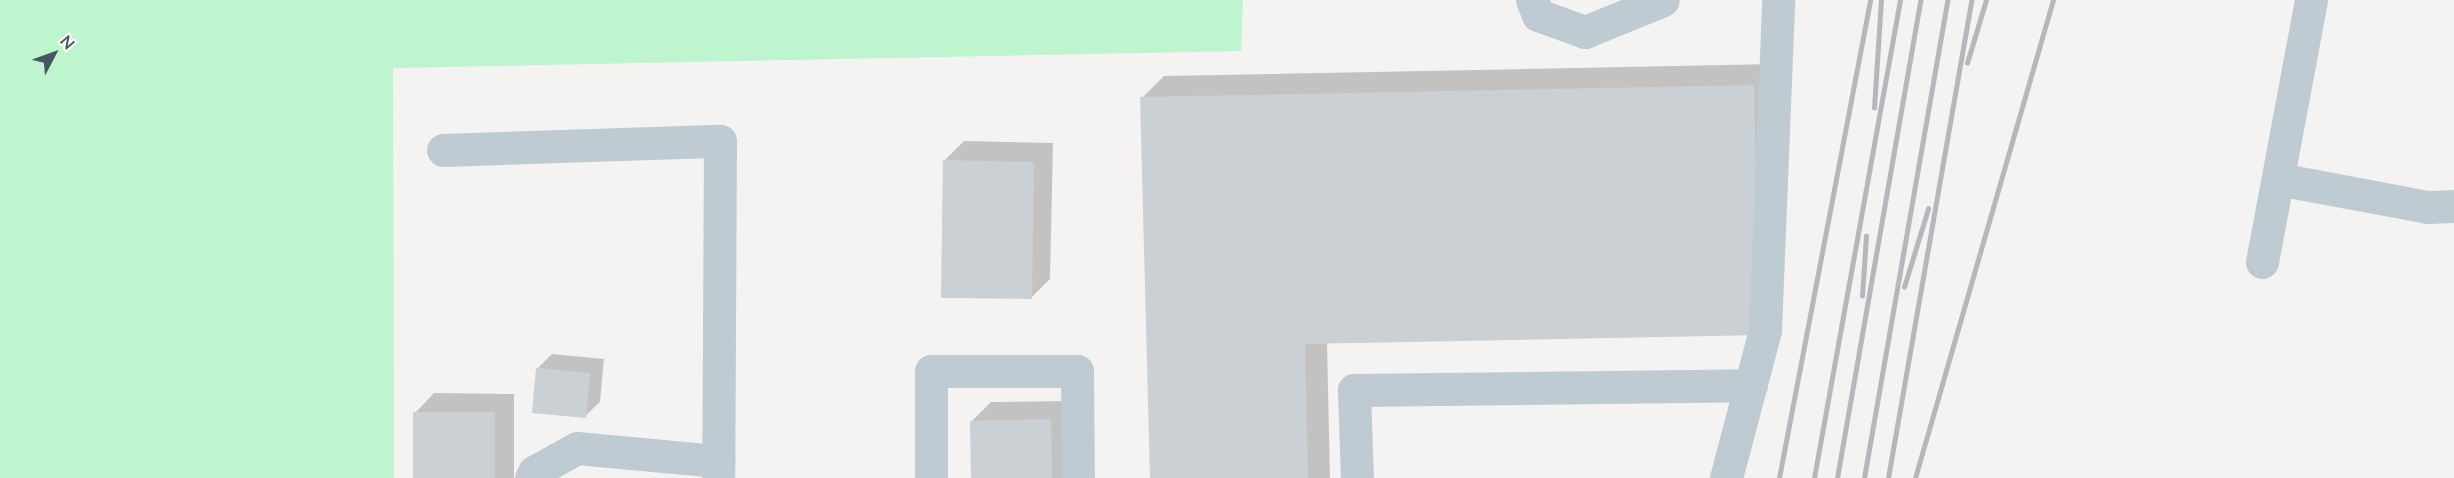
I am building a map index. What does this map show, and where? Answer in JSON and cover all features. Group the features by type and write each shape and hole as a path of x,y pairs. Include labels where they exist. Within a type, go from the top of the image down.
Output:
{"street":[{"path":"1532,0 1538,15 1585,32 1663,0"},
{"path":"1726,478 1766,330 1778,0"},
{"path":"2262,262 2311,0"},
{"path":"442,150 720,141 718,469 578,448 534,472 531,478"},
{"path":"2278,179 2445,210"},
{"path":"931,478 931,371 1077,371 1078,478"},
{"path":"1358,478 1354,390 1751,385"}],"green space":[{"path":"0,0 1243,0 1241,51 393,68 394,478 0,478"}],"building":[{"path":"1754,85 1760,335 1305,344 1308,478 1150,478 1140,97"},
{"path":"943,160 1034,162 1032,299 941,298"},
{"path":"536,368 590,373 586,418 532,413"},
{"path":"413,412 495,412 495,478 413,478"},
{"path":"1051,419 1052,478 971,478 970,421"}],"railway":[{"path":"1779,478 1870,0"},
{"path":"1874,108 1881,0"},
{"path":"1814,478 1900,0"},
{"path":"1837,478 1920,0"},
{"path":"1864,478 1947,0"},
{"path":"1888,478 1971,0"},
{"path":"1967,63 1986,0"},
{"path":"1915,478 2053,0"},
{"path":"1904,287 1928,209"},
{"path":"1862,296 1866,236"}]}
